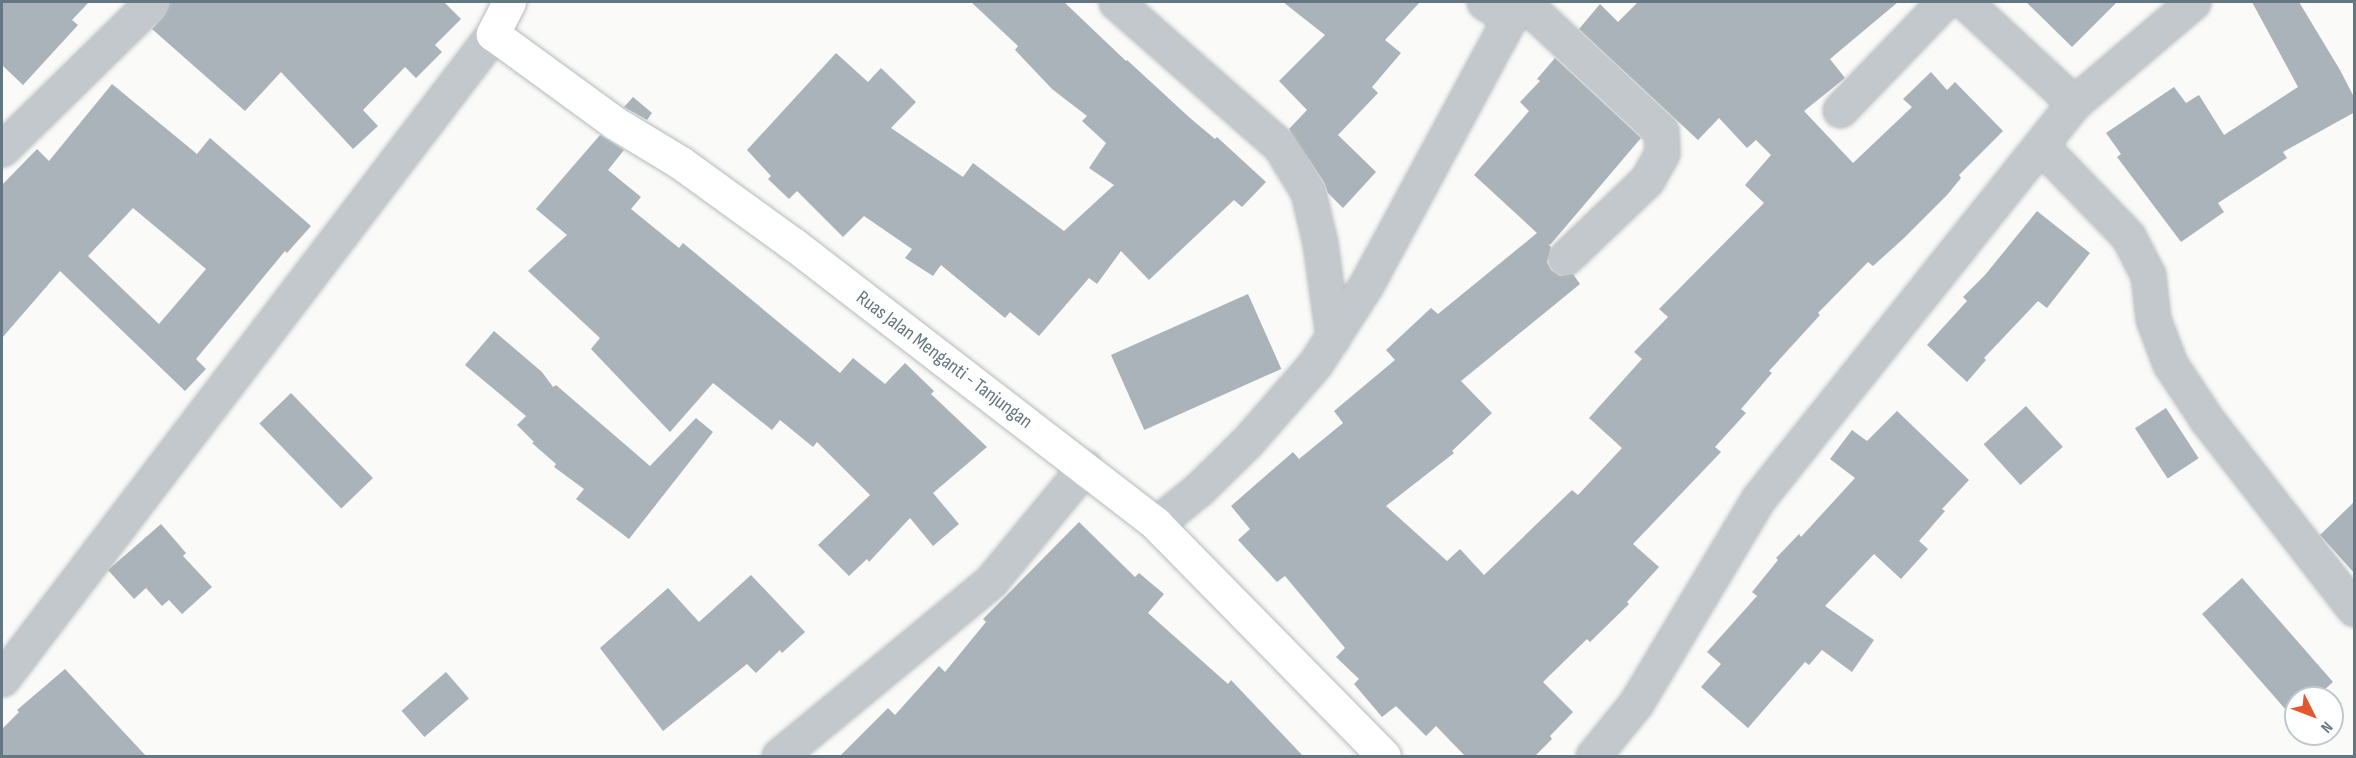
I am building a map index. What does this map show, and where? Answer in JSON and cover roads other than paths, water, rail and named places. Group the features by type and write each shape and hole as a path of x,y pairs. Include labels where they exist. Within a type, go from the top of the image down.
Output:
{"main road":[{"path":"492,34 509,2"},
{"name":"Ruas Jalan Menganti - Tanjungan","path":"492,34 615,123 681,163 793,244 1156,524 1384,756"}],"street":[{"path":"2,149 152,2"},
{"path":"1116,2 1280,146 1308,192 1320,243 1333,338"},
{"path":"1840,110 1944,2"},
{"path":"1965,2 2074,103"},
{"path":"1593,756 1636,703 1758,499 2074,103 2193,2"},
{"path":"1156,524 1199,489 1247,442 1315,364 1333,338 1366,285 1509,6 1660,131 1662,153 1647,180 1565,258"},
{"path":"2,680 492,34"},
{"path":"2041,146 2127,236 2148,275 2152,320 2170,364 2207,420 2355,609"},
{"path":"779,756 991,581 1085,467"}]}
